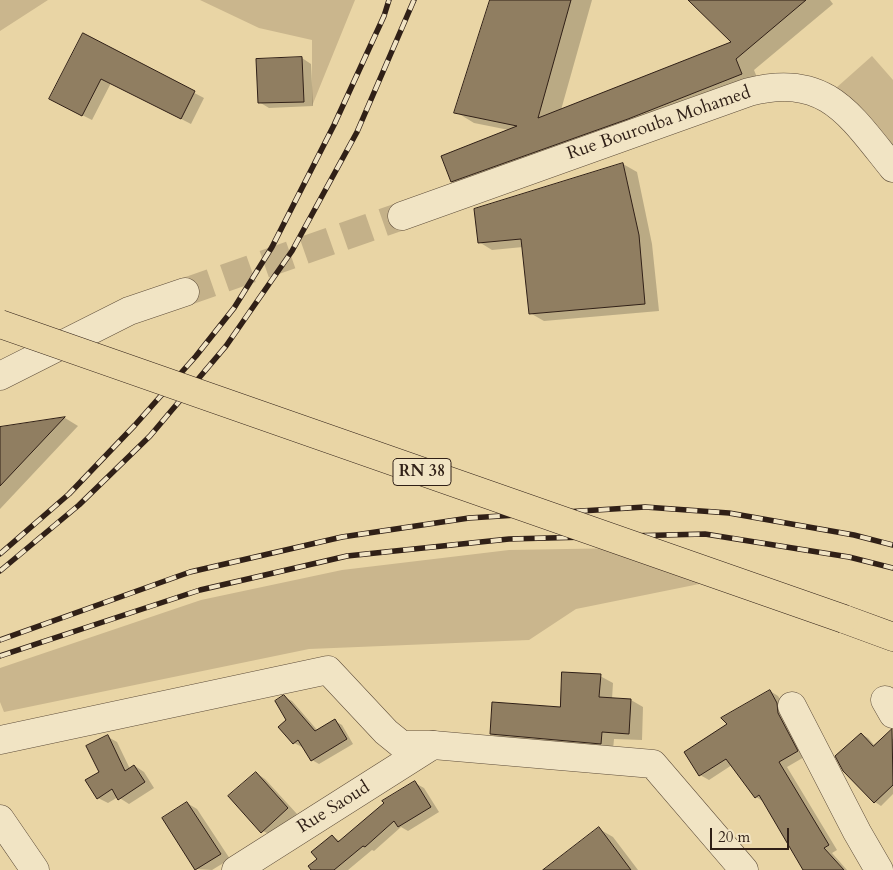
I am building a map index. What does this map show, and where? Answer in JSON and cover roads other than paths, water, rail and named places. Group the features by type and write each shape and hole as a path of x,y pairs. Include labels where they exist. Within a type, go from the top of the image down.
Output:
{"main road":[{"name":"RN 38","path":"0,324 893,637"}],"street":[{"name":"Rue Bourouba Mohamed","path":"402,216 769,86 790,86 811,90 830,98 848,113 893,168"},
{"path":"0,376 129,311 185,292"},
{"path":"0,740 328,670 386,732 402,745 433,745 652,764 744,870"},
{"path":"792,706 857,832 879,870"},
{"name":"Rue Saoud","path":"236,870 433,745"},
{"path":"0,819 36,870"}],"tunnel":[{"path":"185,292 402,216"}],"railway":[{"path":"0,554 69,494 135,425 196,356 234,308 272,247 334,125 384,16 389,0"},
{"path":"0,571 79,505 150,436 226,346 292,251 357,132 414,0"},
{"path":"0,640 190,572 342,537 469,518 645,507 729,513 854,535 893,545"},
{"path":"0,656 200,590 347,556 509,539 705,534 849,557 893,568"}]}
